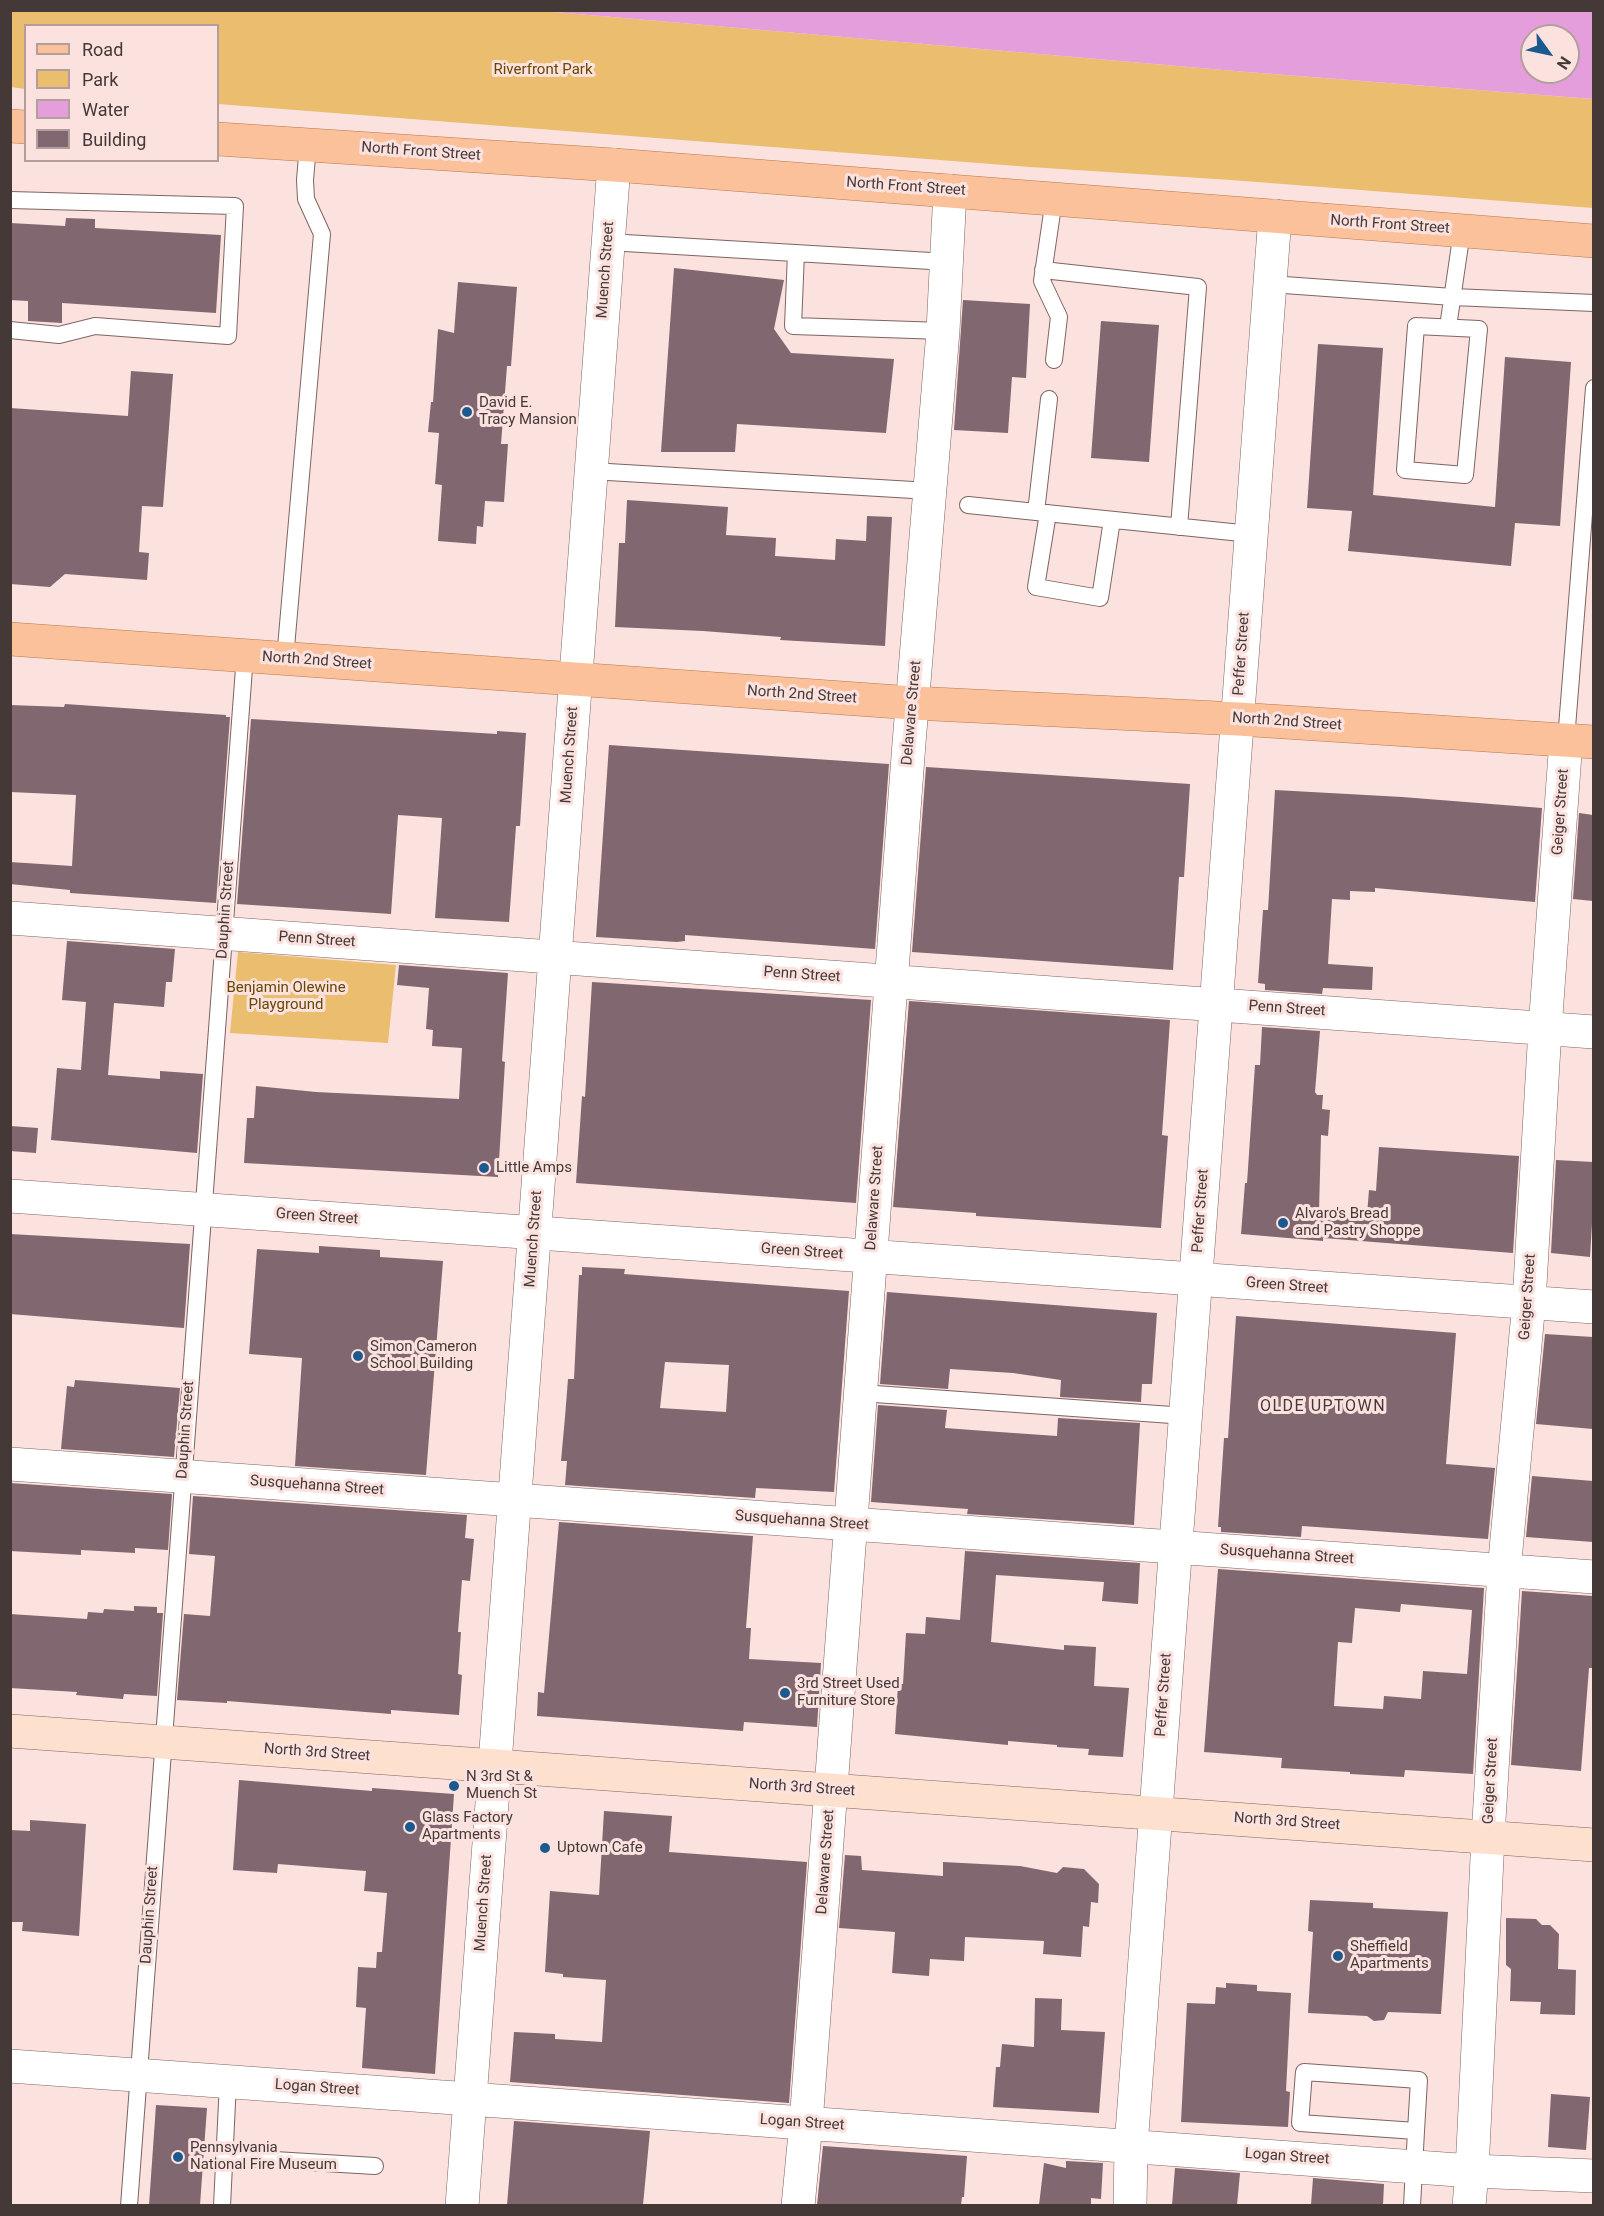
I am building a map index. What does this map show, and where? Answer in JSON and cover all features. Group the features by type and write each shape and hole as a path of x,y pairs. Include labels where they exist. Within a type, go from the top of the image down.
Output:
{"main road":[{"name":"North Front Street","path":"219,139 614,165 1593,241"},
{"name":"North 2nd Street","path":"10,639 912,703 1238,719 1580,741"},
{"name":"North 3rd Street","path":"10,1731 1593,1845"}],"street":[{"name":"Muench Street","path":"462,2205 614,165"},
{"name":"Delaware Street","path":"798,2205 912,703 943,331 950,191"},
{"name":"Peffer Street","path":"1130,2205 1131,2146 1275,216"},
{"name":"Geiger Street","path":"1468,2205 1472,2171 1488,1837 1504,1571 1529,1302 1545,1029 1580,741"},
{"name":"Penn Street","path":"10,918 1593,1032"},
{"name":"Green Street","path":"10,1196 1593,1307"},
{"name":"Susquehanna Street","path":"10,1464 1593,1577"},
{"name":"Logan Street","path":"10,2066 1414,2165 1472,2171 1593,2176"}],"lane":[{"path":"285,658 322,234 306,199 308,145"},
{"path":"1054,199 1042,280 1059,317 1054,360"},
{"path":"10,200 235,206 228,336 95,327 59,335 10,330"},
{"path":"1448,327 1461,231"},
{"path":"609,242 948,262"},
{"path":"796,253 794,326 943,331"},
{"path":"1043,270 1198,287 1179,527"},
{"path":"1270,284 1453,297 1593,303"},
{"path":"1416,326 1448,327 1479,329 1464,475 1405,470 1416,326"},
{"name":"Geiger Street","path":"1580,741 1593,388"},
{"path":"1049,399 1036,587 1100,598 1112,520"},
{"path":"591,471 930,491"},
{"path":"968,505 1251,534"},
{"name":"Dauphin Street","path":"129,2205 244,656"},
{"path":"861,1393 1186,1416"},
{"path":"1412,2205 1419,2080 1304,2072 1300,2123 1416,2131"},
{"path":"222,2205 228,2082"},
{"path":"224,2157 375,2166"}],"green space":[{"name":"Riverfront Park","path":"10,11 543,11 1247,72 1593,99 1593,208 219,104 219,24 24,24 24,89 11,87"},
{"name":"Benjamin Olewine Playground","path":"238,952 396,965 388,1043 230,1033"}],"water":[{"path":"543,11 1593,11 1593,99 1247,72"}],"building":[{"path":"66,218 95,219 95,228 221,235 216,313 62,303 62,323 28,321 28,301 10,300 10,223 65,226"},
{"path":"674,268 784,280 774,329 791,353 894,359 886,433 737,424 735,452 661,452"},
{"name":"David E. Tracy Mansion","path":"458,282 517,287 511,366 507,366 501,444 508,444 504,502 485,501 483,527 477,526 476,544 438,541 442,485 435,484 439,433 428,432 431,402 433,402 438,329 454,333"},
{"path":"963,300 1030,304 1026,378 1012,377 1008,433 954,430"},
{"path":"1101,321 1159,325 1149,462 1091,458"},
{"path":"1318,344 1383,348 1373,495 1495,507 1505,357 1571,362 1560,526 1515,523 1511,566 1348,551 1352,511 1307,508"},
{"path":"131,371 173,374 163,507 142,506 139,552 149,553 147,580 65,574 50,587 10,584 10,408 128,416"},
{"path":"627,500 728,507 726,535 776,538 775,556 835,560 836,539 866,541 867,516 892,517 885,646 780,640 781,637 703,631 615,627 619,543 625,543"},
{"path":"65,704 230,717 216,903 70,893 70,890 10,884 10,862 72,866 76,795 10,792 10,705 64,707"},
{"path":"251,719 497,734 497,731 526,733 520,826 516,826 509,922 435,918 442,818 398,815 391,914 237,904"},
{"path":"609,745 889,764 875,949 685,935 685,941 677,942 596,937"},
{"path":"926,767 1190,784 1184,877 1179,877 1173,970 912,952"},
{"path":"1275,790 1542,808 1535,902 1375,888 1375,892 1350,891 1350,900 1332,899 1328,964 1373,967 1372,990 1323,988 1322,994 1265,990 1265,984 1258,983 1263,910 1268,910"},
{"path":"1579,813 1593,815 1593,901 1573,899"},
{"path":"67,941 175,949 172,982 166,982 164,1007 114,1003 108,1075 160,1079 160,1071 203,1074 197,1153 51,1140 57,1068 81,1070 86,1002 62,1000"},
{"path":"399,965 508,973 498,1177 244,1163 247,1118 254,1118 256,1086 316,1092 459,1099 462,1048 432,1046 433,1030 426,1029 429,988 397,985"},
{"path":"592,982 871,1000 856,1203 576,1183 582,1096 585,1097"},
{"path":"909,1001 1170,1020 1162,1135 1168,1136 1161,1228 976,1216 976,1213 893,1207"},
{"path":"1262,1027 1320,1031 1315,1092 1317,1095 1323,1095 1322,1109 1330,1110 1328,1136 1321,1135 1319,1212 1367,1215 1369,1190 1376,1191 1379,1147 1519,1156 1513,1253 1241,1234 1255,1065 1260,1065"},
{"path":"10,1126 38,1128 36,1153 10,1151"},
{"path":"1556,1160 1593,1162 1590,1257 1551,1253"},
{"path":"10,1234 190,1244 184,1328 10,1314"},
{"name":"Simon Cameron School Building","path":"319,1246 380,1250 380,1257 443,1261 426,1475 295,1466 302,1358 249,1354 257,1249 319,1253"},
{"path":"582,1267 625,1269 624,1274 849,1291 834,1492 756,1488 755,1498 565,1485 567,1461 561,1461 568,1379 574,1379 579,1275 582,1275","holes":["665,1362 729,1365 726,1412 660,1408"]},
{"path":"887,1292 1157,1313 1152,1384 1142,1384 1141,1402 1060,1397 1061,1380 1013,1373 950,1369 948,1389 880,1384"},
{"path":"1236,1316 1456,1333 1446,1464 1495,1468 1488,1539 1302,1526 1301,1537 1221,1532 1221,1527 1218,1527 1224,1438 1228,1438"},
{"path":"1545,1334 1593,1337 1593,1429 1536,1424"},
{"path":"75,1380 180,1388 174,1457 61,1449 67,1386 74,1387"},
{"path":"878,1405 947,1410 945,1428 1057,1436 1058,1418 1140,1423 1134,1525 967,1514 968,1509 871,1502"},
{"path":"1532,1476 1593,1481 1593,1542 1526,1537"},
{"path":"10,1483 172,1494 168,1550 135,1548 135,1553 81,1550 81,1555 10,1551"},
{"path":"193,1496 467,1515 465,1538 474,1539 470,1581 462,1580 458,1632 461,1632 458,1674 462,1675 459,1715 391,1710 391,1714 227,1701 227,1703 177,1700 184,1614 210,1616 215,1556 189,1554"},
{"path":"559,1522 753,1536 746,1628 751,1628 749,1659 821,1663 817,1727 744,1722 743,1731 537,1716 538,1692 544,1693"},
{"path":"965,1551 1140,1563 1138,1604 1102,1601 1104,1582 996,1575 991,1642 1064,1650 1064,1645 1096,1647 1094,1686 1129,1688 1123,1757 1088,1755 1089,1749 1057,1747 1057,1745 1008,1741 1008,1745 895,1734 898,1684 903,1684 906,1633 925,1634 926,1617 960,1620"},
{"path":"1218,1569 1484,1588 1473,1774 1405,1770 1404,1777 1350,1774 1350,1772 1281,1768 1282,1758 1204,1752","holes":["1401,1604 1472,1610 1467,1674 1423,1671 1421,1699 1384,1696 1383,1709 1334,1706 1338,1642 1352,1643 1355,1608 1400,1612"]},
{"path":"1522,1591 1593,1596 1593,1668 1589,1668 1581,1771 1511,1765"},
{"path":"134,1606 157,1607 157,1613 163,1613 157,1696 124,1694 123,1699 76,1695 77,1692 10,1688 10,1614 87,1619 88,1612 103,1613 104,1609 134,1611"},
{"path":"239,1780 372,1791 372,1788 454,1794 435,2074 362,2068 366,2008 356,2007 358,1967 376,1968 377,1952 382,1952 387,1893 364,1891 366,1871 278,1864 277,1873 233,1870"},
{"path":"604,1811 672,1816 669,1852 807,1862 789,2103 510,2082 514,2032 555,2034 555,2039 602,2042 606,1980 563,1977 563,1974 545,1972 550,1891 599,1895"},
{"path":"30,1820 86,1824 79,1936 22,1931 23,1922 10,1922 10,1830 30,1831"},
{"path":"845,1855 861,1856 862,1870 943,1876 943,1862 1020,1866 1057,1873 1063,1867 1084,1869 1099,1884 1098,1903 1091,1902 1089,1927 1083,1926 1081,1957 1043,1954 1044,1941 965,1937 964,1961 930,1959 929,1976 892,1973 895,1932 839,1928"},
{"path":"1310,1900 1373,1903 1373,1908 1448,1912 1441,2014 1388,2012 1384,2020 1374,2021 1367,2016 1308,2013 1313,1932 1308,1931"},
{"path":"1506,1918 1536,1919 1542,1925 1550,1925 1559,1934 1558,1969 1576,1970 1575,2015 1540,2014 1541,2002 1510,2001 1511,1969 1506,1965"},
{"path":"1226,1983 1257,1985 1257,1991 1291,1993 1286,2091 1290,2092 1288,2127 1181,2122 1187,2003 1215,2004 1216,1987 1226,1988"},
{"path":"1035,1998 1062,1999 1061,2030 1105,2032 1099,2113 993,2107 996,2067 1000,2067 1002,2044 1034,2047"},
{"path":"1551,2094 1590,2097 1586,2150 1548,2147"},
{"name":"Pennsylvania National Fire Museum","path":"156,2105 207,2108 200,2205 149,2205"},
{"path":"514,2121 650,2131 643,2205 507,2205"},
{"path":"823,2146 967,2156 964,2197 962,2197 961,2205 817,2205"},
{"path":"1066,2161 1103,2163 1101,2199 1091,2198 1091,2205 1039,2205 1044,2163 1066,2168"},
{"path":"1175,2168 1240,2173 1237,2205 1172,2205"},
{"path":"1313,2178 1384,2184 1383,2205 1311,2205"}],"place":[{"name":"David E. Tracy Mansion","path":"467,412"},
{"name":"Little Amps","path":"484,1168"},
{"name":"Alvaro's Bread and Pastry Shoppe","path":"1283,1223"},
{"name":"Simon Cameron School Building","path":"358,1356"},
{"name":"3rd Street Used Furniture Store","path":"785,1693"},
{"name":"N 3rd St & Muench St","path":"454,1786"},
{"name":"Glass Factory Apartments","path":"410,1827"},
{"name":"Uptown Cafe","path":"545,1848"},
{"name":"Sheffield Apartments","path":"1338,1956"},
{"name":"Pennsylvania National Fire Museum","path":"178,2157"}],"district":[{"name":"OLDE UPTOWN","path":"1323,1407"}]}
